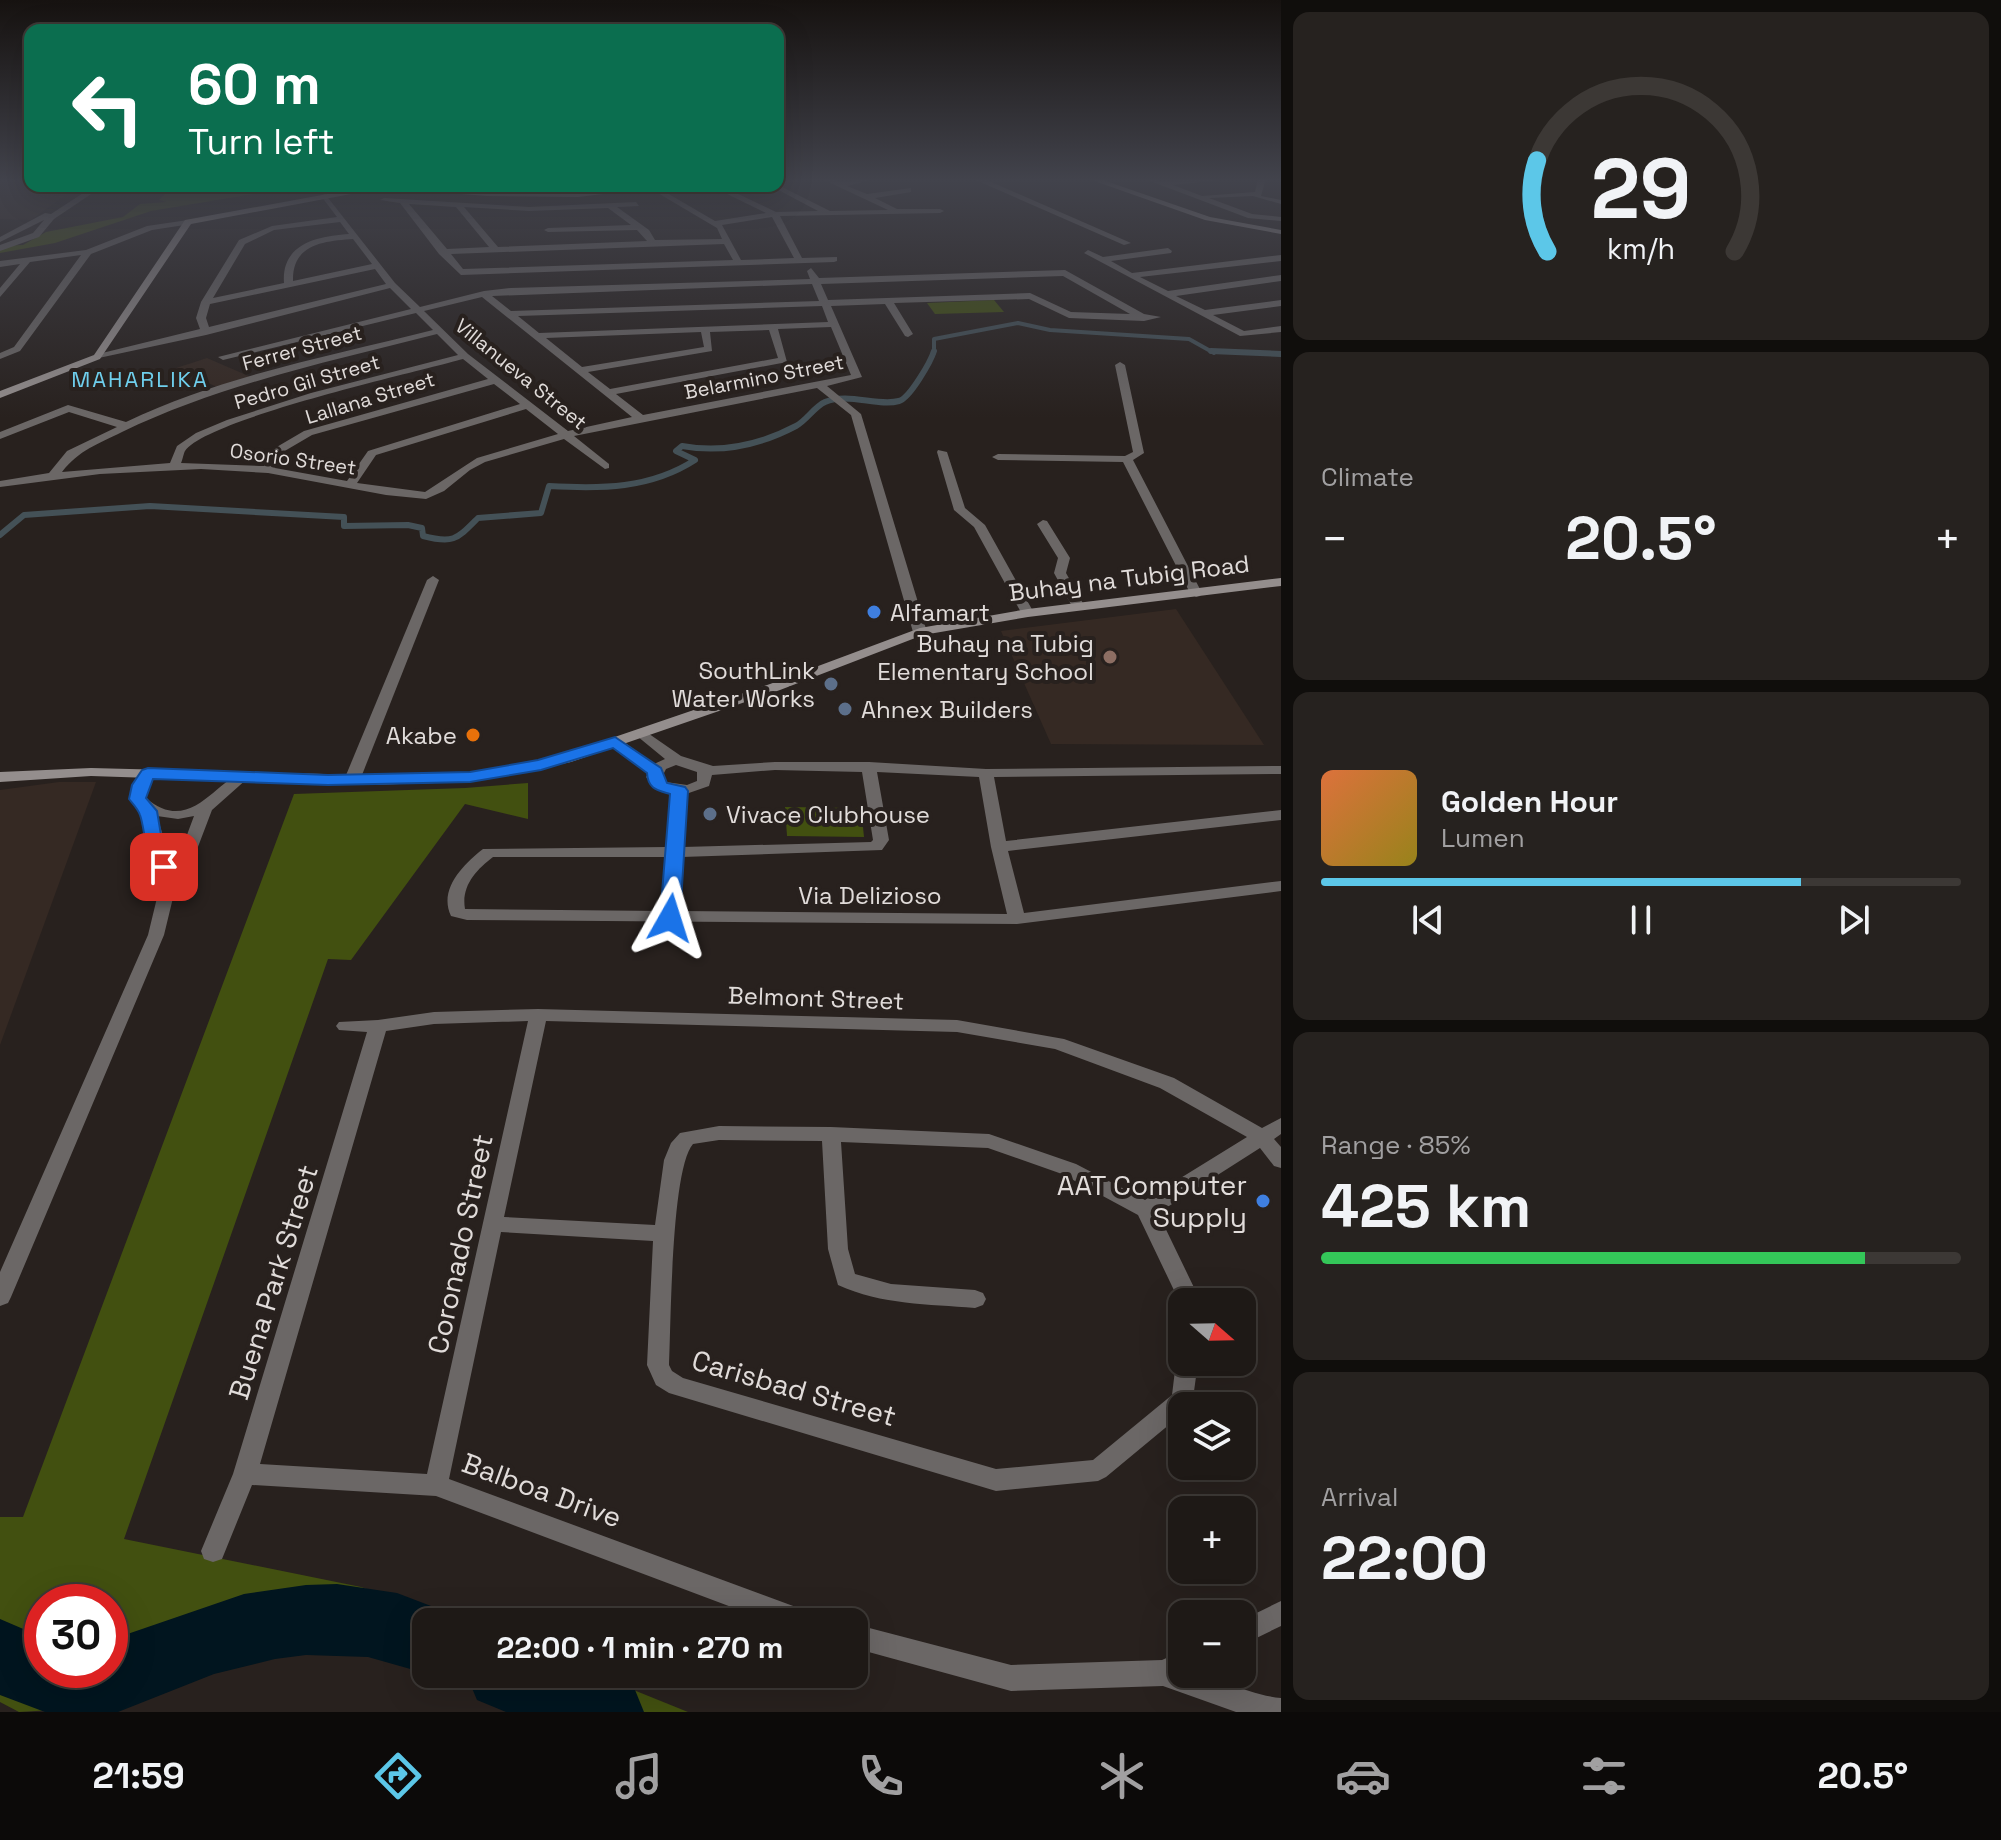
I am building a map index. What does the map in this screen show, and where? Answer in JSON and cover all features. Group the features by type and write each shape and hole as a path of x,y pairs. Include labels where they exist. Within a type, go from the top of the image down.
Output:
{"street":[{"path":"0,264 51,258"},
{"path":"0,356 17,349 84,258"},
{"path":"97,357 164,258"},
{"path":"206,332 201,318 206,302 232,258"},
{"path":"289,285 286,276 295,258"},
{"name":"Villanueva Street","path":"371,258 392,285 465,356 605,466"},
{"path":"447,258 462,276 834,259"},
{"path":"736,258 738,262"},
{"path":"1098,258 1243,334 1281,329"},
{"path":"1102,260 1117,258"},
{"path":"1134,275 1281,258"},
{"path":"0,294 26,262"},
{"path":"206,302 377,266"},
{"path":"233,364 223,357 484,294 813,276 1065,273 1144,318"},
{"name":"Belarmino Street","path":"565,434 857,377 813,276"},
{"path":"1167,294 1281,278"},
{"path":"0,395 97,357 392,285"},
{"path":"484,294 643,420"},
{"path":"510,314 1030,296 1069,315 1156,317"},
{"path":"888,301 908,334"},
{"path":"1205,313 1281,303"},
{"path":"537,336 836,324"},
{"path":"608,392 784,360 772,326"},
{"path":"580,370 709,349 705,329"},
{"name":"Ferrer Street","path":"54,475 71,453 123,425 254,378 439,331"},
{"name":"Pedro Gil Street","path":"175,465 180,449 246,416 465,356"},
{"path":"998,457 1127,459 1139,453 1120,365"},
{"path":"244,371 254,378"},
{"name":"Lallana Street","path":"269,470 273,456 279,450 308,433 495,380"},
{"path":"819,384 856,414 920,632"},
{"path":"350,485 372,453 529,405"},
{"path":"0,436 68,408 123,425"},
{"name":"Osorio Street","path":"0,484 54,475 175,465 269,470 426,496 436,493 465,466 565,434"},
{"path":"942,452 960,510 979,525 1028,613"},
{"path":"1127,459 1196,593"},
{"path":"1043,524 1064,558 1060,573 1079,607"},
{"path":"352,780 433,580"},
{"name":"Buhay na Tubig Road","path":"647,738 920,632 1028,613 1281,582"},
{"path":"0,777 91,772 352,780 470,777 622,747 647,738 678,761"},
{"path":"622,747 655,771 656,782 661,786 679,791 697,788 704,783 705,771"},
{"path":"655,771 667,763 678,761 693,763 705,771 760,766 869,766 986,773 1281,770"},
{"path":"675,852 876,847 881,840 869,766"},
{"path":"148,773 140,785 138,799 148,811 160,860 171,872"},
{"path":"986,773 999,847 1017,919"},
{"path":"0,1297 156,935 171,872 188,852 205,808 240,778"},
{"path":"670,918 679,791"},
{"path":"148,811 168,815 205,808"},
{"path":"999,847 1281,815"},
{"name":"Via Delizioso","path":"675,852 489,852 457,885 454,907 457,912 467,915 1017,919 1281,886"},
{"name":"Belmont Street","path":"345,1026 378,1026 434,1018 538,1015 957,1026 1058,1043 1167,1083 1262,1137"},
{"name":"Coronado Street","path":"436,1485 538,1015"},
{"name":"Buena Park Street","path":"213,1551 245,1474 378,1026"},
{"path":"1183,1288 1146,1210 1281,1125"},
{"name":"Carisbad Street","path":"1146,1210 1069,1169 989,1141 831,1134 719,1133 687,1138 678,1148 674,1160 664,1234 658,1365 664,1378 692,1391 996,1480 1098,1470 1183,1400 1186,1376"},
{"path":"831,1134 838,1249 846,1279 859,1287 877,1290 975,1299"},
{"path":"1262,1137 1281,1161"},
{"path":"493,1224 664,1234"},
{"name":"Balboa Drive","path":"245,1474 436,1485 766,1608"},
{"path":"1256,1626 1281,1613"},
{"path":"868,1640 1011,1678 1168,1668"},
{"path":"1218,1688 1268,1710 1281,1711"}],"shaded area":[{"path":"207,358 251,377 219,388 176,368"},
{"name":"Buhay na Tubig Elementary School","path":"1176,609 1264,745 1051,744 1001,631"},
{"path":"59,782 96,782 0,1045 0,790"}],"green space":[{"path":"994,300 1004,312 935,314 927,303"},
{"path":"528,783 528,819 465,804 351,960 328,959 124,1539 361,1587 422,1608 412,1608 412,1661 389,1651 308,1646 70,1709 19,1712 0,1702 0,1517 23,1517 294,794"},
{"path":"785,807 861,808 864,837 787,836"},
{"path":"474,1688 629,1688 688,1712 529,1712"}],"waterway":[{"path":"934,351 934,339 1018,323 1050,330 1189,339 1214,353"},
{"path":"0,535 24,515 150,506 344,517 344,526 408,525 422,528 423,536 442,540 454,538 478,518 541,513 549,486 606,487 643,482 678,470 695,460 676,451 682,446 726,448 754,443 796,426 821,404 834,399 899,401 914,386 934,351"},
{"path":"1211,351 1281,354"},
{"path":"0,1656 39,1673 81,1682 120,1674 214,1638 275,1623 337,1619 368,1622 412,1634"},
{"path":"542,1688 606,1712"}],"place":[{"name":"Alfamart","path":"874,612"},
{"name":"Buhay na Tubig Elementary School","path":"1110,657"},
{"name":"SouthLink Water Works","path":"831,684"},
{"name":"Ahnex Builders","path":"845,709"},
{"name":"Akabe","path":"473,735"},
{"name":"Vivace Clubhouse","path":"710,814"},
{"name":"AAT Computer Supply","path":"1263,1201"}],"district":[{"name":"MAHARLIKA","path":"140,379"}],"route":[{"path":"164,867 153,841 148,811 138,799 140,785 148,773 328,780 470,777 566,759 615,742 655,771 656,782 661,786 679,791 670,918"}]}
